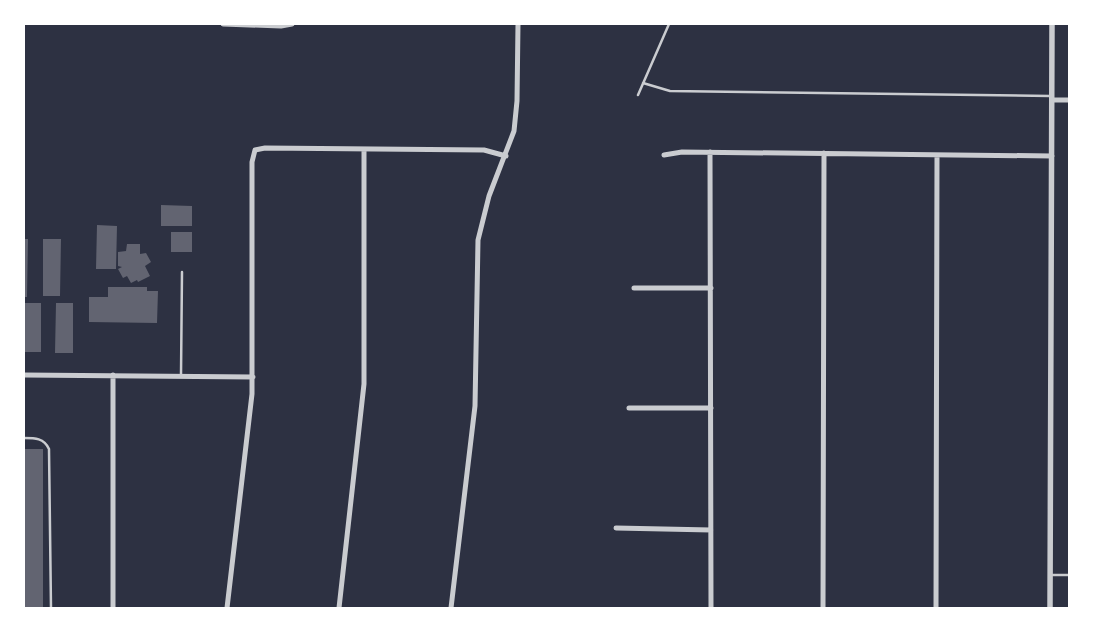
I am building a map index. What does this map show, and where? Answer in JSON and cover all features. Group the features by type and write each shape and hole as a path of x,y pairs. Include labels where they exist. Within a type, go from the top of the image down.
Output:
{"street":[{"path":"224,24 292,24"},
{"path":"451,608 475,406 478,240 489,196 506,156 514,131 517,100 518,24"},
{"path":"1050,608 1052,24"},
{"path":"1052,98 1069,100"},
{"path":"227,608 253,377 252,162 255,150 265,148 484,150 506,156"},
{"path":"339,608 364,384 364,149"},
{"path":"664,155 710,152 824,152 936,156 1052,156"},
{"path":"710,152 711,608"},
{"path":"823,608 824,152"},
{"path":"936,156 936,608"},
{"path":"634,288 711,288"},
{"path":"24,375 253,377"},
{"path":"113,375 113,608"},
{"path":"629,408 711,408"},
{"path":"616,528 711,530"}],"lane":[{"path":"638,95 669,24"},
{"path":"643,83 670,91 1052,98"},
{"path":"181,377 182,272"},
{"path":"24,438 40,439 46,442 49,449 51,608"},
{"path":"1050,575 1069,575"}],"building":[{"path":"161,205 192,206 192,226 161,226"},
{"path":"97,225 117,226 116,269 96,269"},
{"path":"171,232 192,232 192,252 171,252"},
{"path":"24,239 28,239 27,297 24,297"},
{"path":"43,239 61,239 60,296 43,296"},
{"path":"127,244 140,244 140,254 146,253 151,262 145,266 150,276 138,282 137,280 131,283 127,276 123,278 118,269 122,267 118,266 118,252 126,251"},
{"path":"108,287 147,287 147,291 158,291 157,323 89,322 89,297 108,297"},
{"path":"24,303 41,303 41,352 24,352"},
{"path":"56,303 73,303 73,353 55,353"},
{"path":"24,449 43,449 43,608 24,608"}]}
